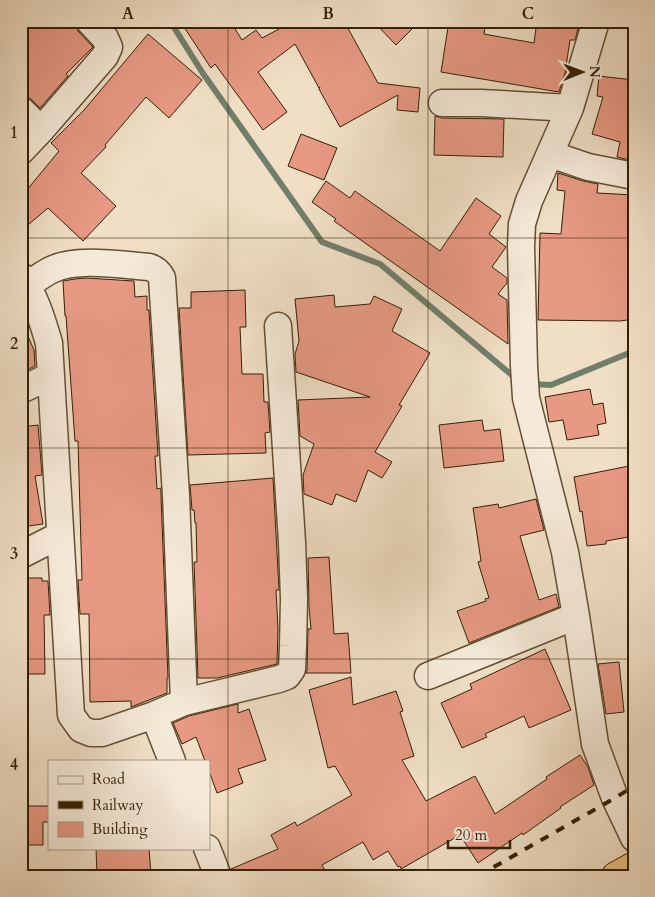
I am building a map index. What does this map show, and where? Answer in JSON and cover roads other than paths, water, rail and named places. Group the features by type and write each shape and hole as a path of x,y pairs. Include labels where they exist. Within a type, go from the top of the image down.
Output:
{"highway":[{"path":"616,876 634,866"}],"street":[{"path":"21,151 106,56 109,47 106,38 89,21"},
{"path":"596,21 570,108 529,201 522,224 524,366 526,398 565,552 595,744 615,798 634,838"},
{"path":"442,103 570,108"},
{"path":"21,110 41,130"},
{"path":"550,154 588,167 634,176"},
{"path":"184,702 176,495 162,278 159,272 149,267 72,263 24,280 40,315 49,342 71,715 80,729 91,733 102,733 154,715 184,702 279,679 287,676 292,668 294,609 292,552 278,326"},
{"path":"21,390 50,376"},
{"path":"21,555 60,534"},
{"path":"428,676 576,616"},
{"path":"154,715 172,760"},
{"path":"208,850 218,876"}],"waterway":[{"path":"170,21 202,72 322,242 380,264 518,379"},
{"path":"532,384 551,385 634,351"},
{"path":"634,688 631,727 634,732"}],"railway":[{"path":"478,876 634,786"}]}
